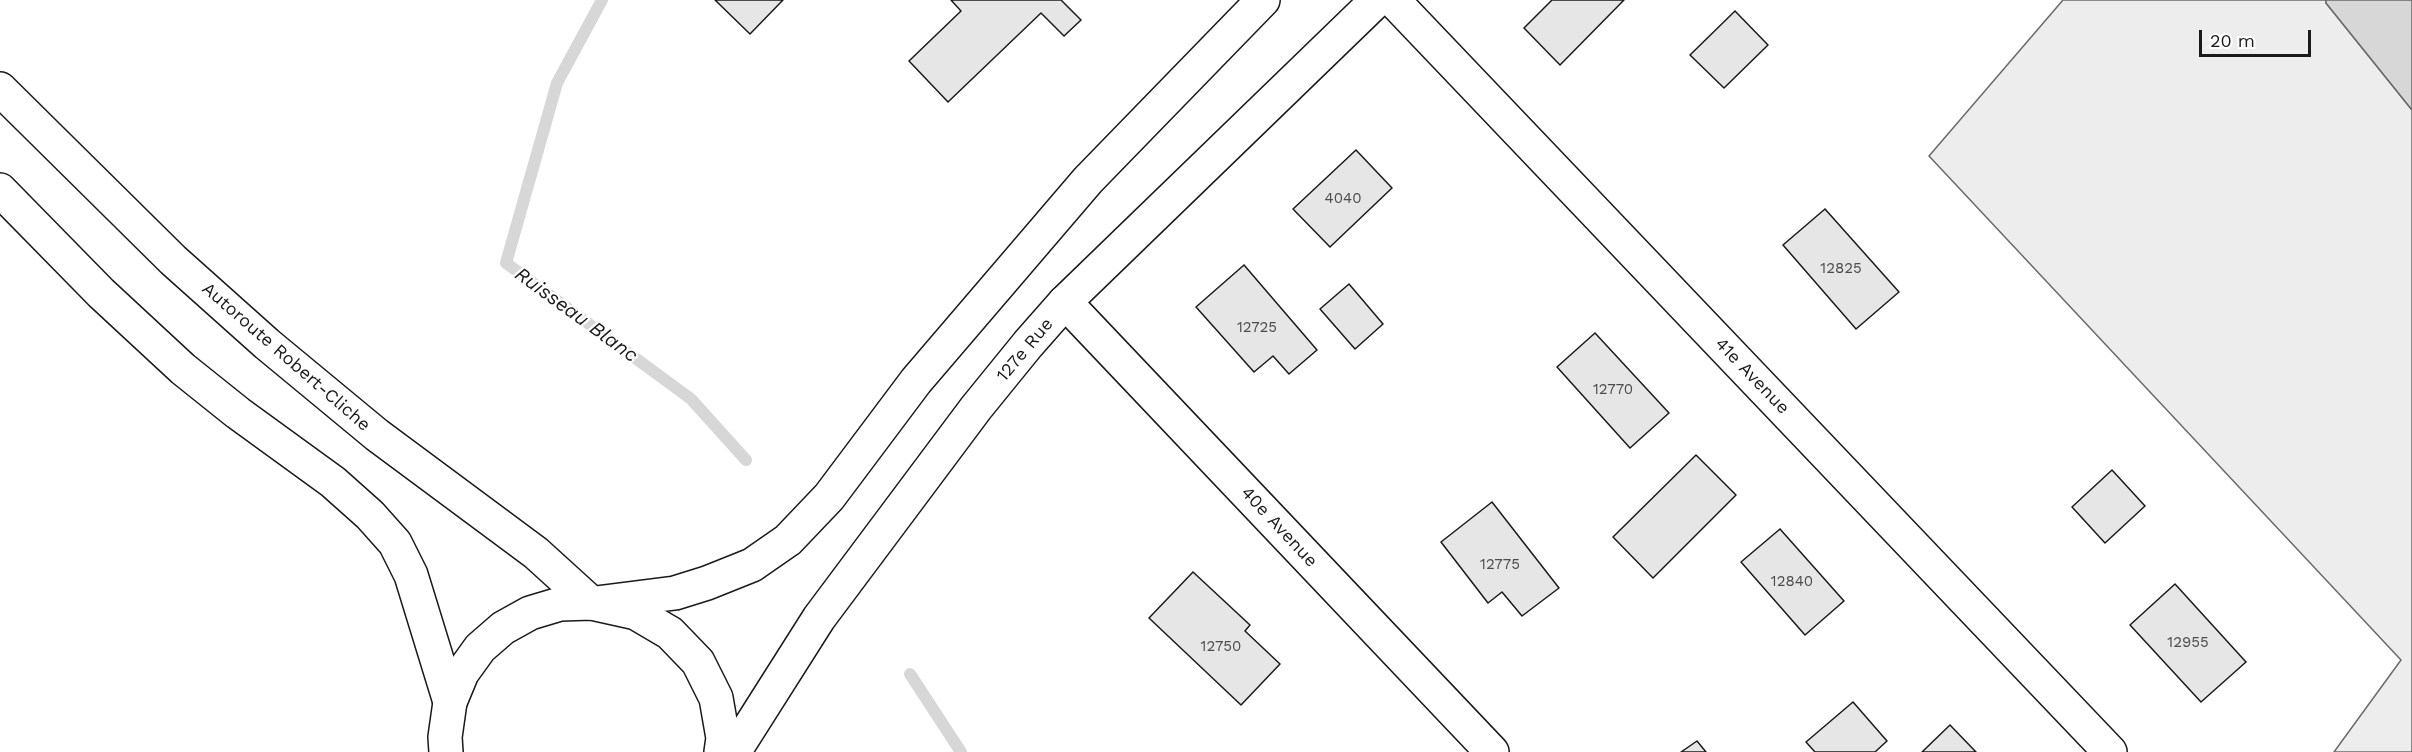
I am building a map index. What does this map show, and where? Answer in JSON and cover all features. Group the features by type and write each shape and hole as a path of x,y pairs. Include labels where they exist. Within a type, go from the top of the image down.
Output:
{"main road":[{"path":"421,752 450,704 462,673 480,648 503,628 530,613 560,604 594,603 675,592 707,583 752,565 789,540 829,497 916,381 1088,180 1263,0"},
{"name":"127e Rue","path":"734,752 813,627 845,582 976,408 1028,344 1065,302 1377,0"},
{"name":"41e Avenue","path":"1393,0 2110,752"},
{"name":"Autoroute Robert-Cliche","path":"0,89 174,260 267,344 377,435 536,553 594,603"},
{"path":"0,190 101,293 183,369 238,413 333,482 370,515 395,543 411,575 450,704 445,737 446,752"},
{"name":"40e Avenue","path":"1065,302 1492,752"},
{"path":"594,603 636,613 670,633 698,662 716,698 723,738 721,752"}],"shaded area":[{"path":"2063,0 2326,0 2326,3 2412,110 2412,752 2334,752 2401,660 1929,156"},
{"path":"2326,0 2412,0 2412,110 2326,3"}],"building":[{"path":"715,0 783,0 750,34"},
{"path":"951,0 1061,0 1081,20 1064,36 1041,13 948,102 909,61 961,11"},
{"path":"1552,0 1624,0 1560,65 1524,28"},
{"path":"1735,11 1768,45 1724,88 1690,55"},
{"path":"1356,150 1392,188 1330,247 1293,209"},
{"path":"1825,209 1899,292 1856,329 1783,245"},
{"path":"1244,265 1317,350 1289,374 1273,356 1254,372 1196,307"},
{"path":"1349,284 1383,324 1355,349 1320,309"},
{"path":"1595,333 1669,413 1630,448 1557,367"},
{"path":"1696,455 1736,495 1653,578 1613,537"},
{"path":"2112,470 2145,506 2105,543 2072,507"},
{"path":"1492,502 1559,588 1522,616 1502,592 1488,603 1441,542"},
{"path":"1780,529 1844,601 1805,635 1741,562"},
{"path":"1193,572 1250,625 1245,631 1280,664 1241,705 1149,618"},
{"path":"2175,584 2246,662 2201,702 2130,625"},
{"path":"1853,702 1887,741 1875,752 1815,752 1806,742"},
{"path":"1950,725 1976,752 1922,752"},
{"path":"1697,741 1706,752 1681,752"}],"waterway":[{"name":"Ruisseau Blanc","path":"602,0 557,83 506,263 691,399 746,460"},
{"name":"Ruisseau Blanc","path":"910,674 961,752"}]}
